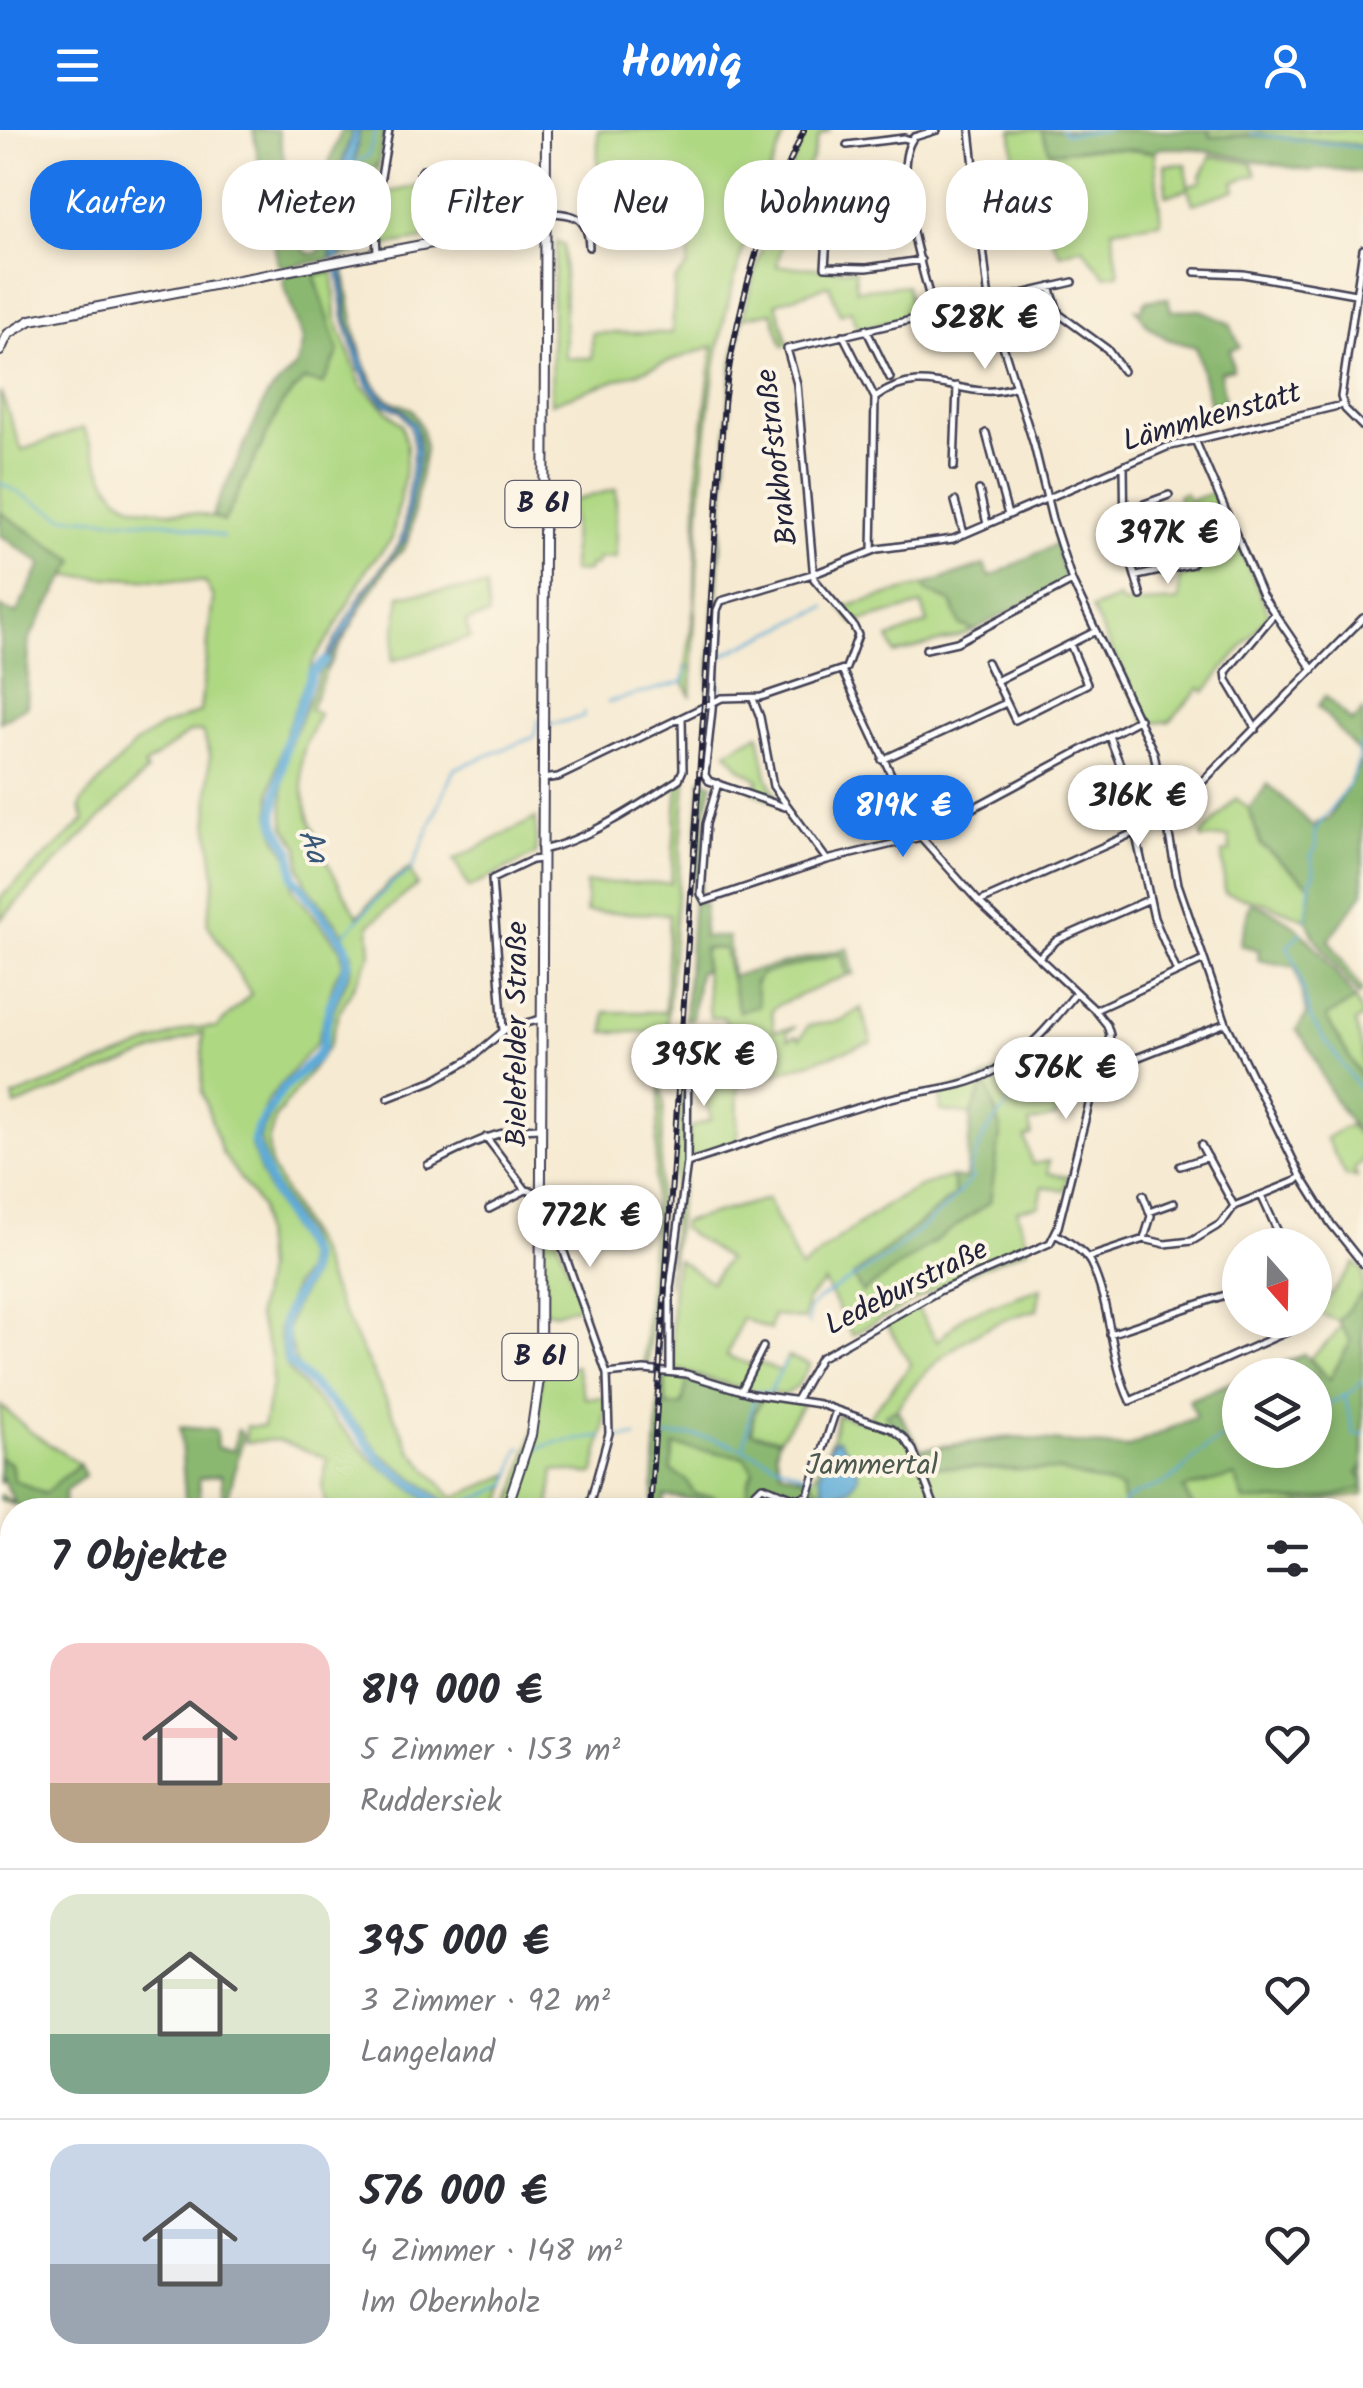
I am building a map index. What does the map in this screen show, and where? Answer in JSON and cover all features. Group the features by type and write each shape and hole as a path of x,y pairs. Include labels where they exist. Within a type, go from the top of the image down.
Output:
{"main road":[{"name":"B 61","path":"546,130 546,160"},
{"path":"0,352 8,334 32,320 411,247"},
{"name":"Bielefelder Straße","path":"510,1498 531,1436 539,1390 546,250"}],"street":[{"path":"377,253 375,212 390,130"},
{"path":"906,160 910,140 936,130"},
{"path":"970,130 989,302 1036,450 1069,582 1158,766 1178,884 1226,1023 1301,1176 1331,1224 1363,1264"},
{"path":"847,145 910,140"},
{"path":"1363,249 1342,405 1363,426"},
{"path":"825,250 824,267 867,268 921,260"},
{"path":"919,250 934,313"},
{"path":"1196,272 1300,282 1356,294"},
{"name":"Brakhofstraße","path":"844,669 858,635 816,585 813,573 797,384 788,349 1073,282"},
{"path":"1050,287 1058,312 1107,349 1123,372"},
{"path":"866,329 890,378"},
{"path":"843,335 875,398 872,550"},
{"path":"875,398 914,379 998,392 1016,386"},
{"path":"954,467 957,386"},
{"name":"Lämmkenstatt","path":"713,702 717,610 721,601 872,550 948,540 1162,449 1342,405"},
{"path":"986,433 1008,515"},
{"path":"1195,440 1262,595 1312,670"},
{"path":"1124,466 1125,542 1140,596"},
{"path":"979,490 986,524"},
{"path":"1125,512 1169,496"},
{"path":"955,501 964,534"},
{"path":"1137,576 1192,564"},
{"path":"926,649 957,642 1069,582"},
{"path":"1256,728 1226,672 1274,613"},
{"path":"979,902 1165,819 1363,618"},
{"path":"996,681 1094,632"},
{"path":"987,662 1015,720 1087,684 1070,644"},
{"path":"542,780 558,776 713,702 733,696 753,699 844,669 882,760 920,836 979,902 1107,1025 1110,1035 1056,1234 1087,1258 1130,1401 1273,1338"},
{"path":"753,699 764,734 770,778 785,807 827,860"},
{"path":"713,702 706,778 785,807"},
{"path":"882,760 1006,703"},
{"path":"503,1030 492,879 579,836 679,778 682,718"},
{"path":"718,783 706,824 703,900 827,860 920,836 1138,720"},
{"path":"1109,736 1118,758 1158,930 1178,972"},
{"path":"1039,957 1063,937 1150,899"},
{"path":"1095,1010 1204,960"},
{"path":"687,1163 886,1099 978,1079 1023,1052 1076,993"},
{"path":"388,1098 434,1080 469,1060 503,1030 541,1018"},
{"path":"1098,1073 1226,1023"},
{"path":"670,1372 670,1288 687,1163 688,1054"},
{"path":"428,1165 486,1137 511,1129 540,1128"},
{"path":"486,1137 526,1190 546,1202 608,1374 609,1433 591,1498"},
{"path":"1201,1146 1234,1206"},
{"path":"1180,1166 1208,1157"},
{"path":"1087,1258 1144,1238 1165,1244 1192,1241 1222,1223 1234,1206 1301,1176"},
{"path":"489,1209 526,1190"},
{"path":"1142,1195 1149,1212 1144,1238"},
{"path":"1261,1195 1276,1228"},
{"path":"1149,1212 1174,1203"},
{"name":"Ledeburstraße","path":"796,1400 820,1358 939,1291 1050,1243 1056,1234"},
{"path":"1110,1334 1222,1296"},
{"path":"740,1391 763,1347"},
{"path":"608,1374 670,1372 836,1410 892,1429 913,1450 931,1498"},
{"path":"754,1498 756,1488 762,1486 794,1498 808,1495 836,1410"}],"green space":[{"path":"253,130 278,130 284,160 259,160"},
{"path":"342,130 353,130 343,160 330,160"},
{"path":"360,130 385,130 379,160 355,160"},
{"path":"598,130 787,130 775,160 724,160 724,250 743,250 729,297 711,397 702,482 691,697 684,682 695,601 698,469 713,346 551,403 552,297 557,242 564,245 565,358 592,358 592,333 672,333 675,280 688,266 689,250 704,250 704,160 598,160"},
{"path":"807,130 831,130 818,137 812,159 795,160"},
{"path":"1012,130 1041,130 1051,152 1103,148 1154,152 1161,222 1112,229 1119,274 1105,276 1084,250 1088,250 1088,160 1014,160"},
{"path":"1041,130 1208,130 1211,137 1268,136 1344,143 1363,146 1363,172 1323,168 1310,171 1189,148 1050,152"},
{"path":"1208,130 1363,130 1363,146 1258,134 1210,137"},
{"path":"1211,156 1252,163 1256,175 1233,182 1235,190 1193,204 1188,189 1166,196 1165,165 1186,164 1188,186 1202,181"},
{"path":"411,188 411,241 391,245 391,192"},
{"path":"275,250 304,250 309,254 330,250 332,259 286,267 278,264"},
{"path":"339,250 366,250 366,251 341,257"},
{"path":"417,250 344,269 357,339 369,374 389,399 412,409 422,429 425,449 410,536 369,595 327,669 322,668 351,624 364,595 405,539 419,451 418,433 370,380 347,319 342,263"},
{"path":"762,250 781,250 777,266 855,270 856,290 906,285 913,316 858,329 851,310 840,314 829,285 776,303 788,344 783,346 772,312 743,318"},
{"path":"333,265 337,269 315,277 339,352 323,384 304,380 282,404 224,522 212,515 267,396 297,365 303,341 283,282 287,274"},
{"path":"333,272 336,318 361,385 402,425 407,447 392,539 368,567 315,657 286,731 271,790 270,814 276,837 289,858 293,890 341,949 343,964 334,980 317,1042 267,1101 251,1146 267,1188 305,1256 304,1272 294,1285 278,1328 284,1360 291,1373 372,1460 424,1498 324,1498 322,1487 327,1458 278,1440 246,1442 246,1426 263,1427 272,1384 271,1355 257,1315 265,1270 260,1207 222,1153 202,1092 203,1032 15,1106 13,1097 191,1028 217,1027 251,994 207,923 215,877 208,821 210,753 202,732 190,732 144,766 147,771 0,920 0,898 85,820 80,808 82,801 135,744 161,727 200,712 213,598 205,582 67,576 75,560 0,512 0,391 22,450 83,428 108,482 128,503 224,522 282,403 304,380 315,276"},
{"path":"1168,298 1171,311 1201,310 1230,324 1240,347 1230,350 1233,369 1220,372 1225,401 1210,405 1196,347 1167,339 1148,326 1136,309 1141,310 1146,301"},
{"path":"741,326 731,396 708,691 732,367"},
{"path":"616,489 616,558 597,559 597,565 589,566 588,571 572,572 573,501"},
{"path":"1215,492 1269,614 1205,692 1200,688 1170,721 1147,724 1092,609 1119,598 1126,604 1179,601 1179,577 1185,577 1185,569 1194,567 1193,560 1197,559 1178,495 1185,493 1189,501"},
{"path":"0,512 75,561 29,639 27,706 0,722 0,607 16,614 42,564 0,535"},
{"path":"1056,544 1066,582 974,630 960,625 951,602 926,591 924,585 984,565 990,577"},
{"path":"924,585 926,591 951,602 960,625 974,630 895,654 889,638 928,623 922,605 854,623 841,608"},
{"path":"486,587 489,615 466,622 470,638 392,661 400,595"},
{"path":"322,668 327,669 310,709 319,713 302,757 305,799 318,841 358,916 390,882 409,869 417,885 369,925 371,954 338,1015 329,1046 276,1117 268,1142 271,1167 318,1253 331,1288 411,1450 453,1498 441,1498 380,1453 362,1429 302,1373 287,1330 294,1307 312,1275 313,1258 304,1234 270,1177 260,1138 278,1100 322,1051 333,1011 351,970 352,954 342,931 306,884 299,847 285,826 283,774 288,749"},
{"path":"1325,696 1352,722 1363,710 1363,758 1318,706"},
{"path":"759,734 775,802 753,791 759,780 741,769 727,752"},
{"path":"1363,759 1363,893 1329,940 1362,991 1358,996 1315,938 1307,920 1311,886 1261,845 1249,809 1268,784 1316,829 1316,823 1328,820"},
{"path":"701,779 713,784 705,812 699,904 705,904 703,937 728,937 732,976 848,948 854,974 847,975 841,954 761,974 755,982 759,1006 739,1012 724,949 704,948 704,971 699,972 692,1019 685,1019"},
{"path":"686,780 662,1089 648,1367 644,1366 663,1032 605,1032 606,1012 665,1012 669,914 586,912 586,883 671,883 678,783"},
{"path":"1236,798 1249,809 1261,845 1311,886 1307,920 1268,904 1225,893 1222,853 1230,851 1229,837 1201,836"},
{"path":"536,818 536,854 469,888 454,860"},
{"path":"1250,903 1283,917 1310,941 1355,1000 1326,1017 1363,1080 1363,1140 1331,1094 1313,1054 1296,1030 1307,1014 1295,967 1258,960 1259,950 1240,945"},
{"path":"703,948 724,949 739,1011 761,974 842,953 847,975 772,1010 774,1031 796,1027 787,1032 788,1039 800,1039 808,1026 843,1020 861,1008 872,1042 738,1086 737,1144 693,1158 688,1155 689,1128 712,1119 699,1088 688,1092 690,1069 730,1056 728,1048 734,1045 724,1017 710,1018"},
{"path":"1355,1000 1363,1017 1355,1022 1363,1052 1363,1080 1325,1017"},
{"path":"684,1036 686,1151 668,1286"},
{"path":"1014,1061 1036,1090 1056,1076 1066,1083 1055,1107 1057,1117 1029,1123 1032,1135 1025,1138 1032,1164 1049,1161 1048,1173 1068,1177 1064,1191 1043,1186 1039,1206 1017,1210 1028,1248 948,1282 852,1335 824,1282 807,1300 804,1320 773,1315 770,1330 742,1318 727,1356 780,1371 788,1357 810,1364 797,1387 785,1395 749,1390 675,1369 672,1314 677,1259 711,1282 727,1259 681,1228 682,1222 767,1199 801,1269 895,1200 952,1177 955,1195 854,1276 990,1201 986,1082 971,1115 941,1111 941,1091 975,1084"},
{"path":"986,1080 1001,1129 990,1202 862,1293 853,1276 955,1195 952,1177 966,1179 971,1115"},
{"path":"1349,1125 1363,1140 1363,1160 1354,1170 1357,1177 1346,1176 1326,1138"},
{"path":"545,1206 582,1305 555,1313 543,1310"},
{"path":"1355,1263 1363,1271 1363,1292 1338,1321 1332,1319 1332,1293"},
{"name":"Jammertal","path":"1041,1288 1037,1310 975,1334 939,1360 909,1392 896,1410 921,1449 1008,1437 1129,1449 1198,1417 1190,1400 1222,1386 1222,1468 1332,1468 1332,1358 1310,1358 1332,1338 1363,1299 1363,1482 1292,1498 658,1495 670,1470 665,1377 668,1373 701,1387 715,1400 741,1431 771,1480 807,1492 833,1436 837,1414 864,1422 911,1365 886,1323 917,1308 937,1341 965,1315"},
{"path":"1363,1292 1363,1468 1358,1472 1363,1488 1334,1496 1243,1498 1235,1476 1183,1489 1188,1498 1122,1498 1121,1488 1060,1471 925,1466 913,1445 885,1414 897,1409 921,1450 1016,1438 1127,1448 1196,1417 1189,1400 1222,1388 1222,1468 1332,1468 1332,1375 1351,1341 1338,1321"},
{"path":"550,1345 552,1355 563,1369 576,1366 585,1398 606,1398 604,1430 594,1474 554,1470 551,1498 514,1498 538,1417 544,1347"},
{"path":"661,1376 665,1377 666,1406 682,1405 688,1376 762,1398 751,1432 779,1439 776,1452 781,1471 806,1478 824,1493 846,1492 848,1498 748,1498 748,1481 754,1471 744,1457 674,1446 671,1470 686,1480 695,1494 716,1498 653,1498"},
{"path":"762,1398 804,1403 779,1439 751,1432"},
{"path":"0,1405 31,1432 79,1464 45,1494 14,1480 11,1464 0,1457"},
{"path":"180,1427 216,1430 217,1448 234,1450 237,1430 241,1432 228,1498 223,1498 221,1475 199,1478 200,1498 185,1497"},
{"path":"0,1457 11,1464 14,1480 44,1494 79,1464 85,1475 65,1492 64,1498 12,1498 2,1478 0,1484"},
{"path":"511,1474 504,1498 453,1498"},
{"name":"Jammertal","path":"1363,1488 1363,1495 1317,1498"}],"water":[{"path":"353,130 360,130 355,160 344,160"},
{"path":"331,250 339,250 341,257 332,259"},
{"path":"342,263 347,319 370,380 415,425 419,451 405,540 364,595 351,624 322,668 362,593 399,545 414,448 410,426 401,412 384,404 359,368 344,318 338,272 333,265"},
{"path":"838,1439 855,1461 859,1476 851,1489 830,1496 825,1493 820,1474 832,1442"}],"waterway":[{"path":"361,160 368,156 376,130"},
{"path":"1061,130 1066,134 1109,130"},
{"path":"1251,134 1363,148"},
{"path":"0,483 64,517 175,523 223,537"},
{"path":"723,691 718,684 719,657 826,607"},
{"name":"Aa","path":"325,661 312,673 286,743 274,814 291,851 294,878 346,946 348,962 329,1008 322,1046 282,1090 258,1128 254,1142 272,1189 309,1256 308,1274 283,1324 288,1361 358,1431 380,1460 432,1498"},
{"path":"608,702 683,682 688,667"},
{"path":"548,720 549,725 583,717 584,712"},
{"path":"340,939 392,883 411,871 454,769 534,737 538,720"},
{"path":"1306,920 1315,872 1311,856 1316,847 1315,830 1350,781 1363,743"},
{"path":"1301,932 1287,947 1295,961 1311,1020 1363,1094"},
{"path":"1074,1045 1089,1053"},
{"path":"970,1174 985,1134 1007,1106 1047,1071"},
{"path":"808,1324 809,1309 819,1299 891,1254 944,1209 973,1177"},
{"path":"755,1391 769,1393 786,1361"},
{"path":"1332,1403 1363,1380"},
{"path":"1345,1397 1354,1434 1363,1434"},
{"path":"744,1446 754,1398"},
{"path":"666,1437 686,1435 723,1441 810,1476"},
{"path":"533,1450 602,1437"},
{"path":"614,1438 636,1437"},
{"path":"1130,1498 1170,1480 1222,1440"},
{"path":"477,1498 508,1485 522,1448"},
{"path":"823,1494 826,1498"},
{"path":"936,1496 951,1498"}],"railway":[{"path":"651,1498 724,403 753,264 804,130"}]}
